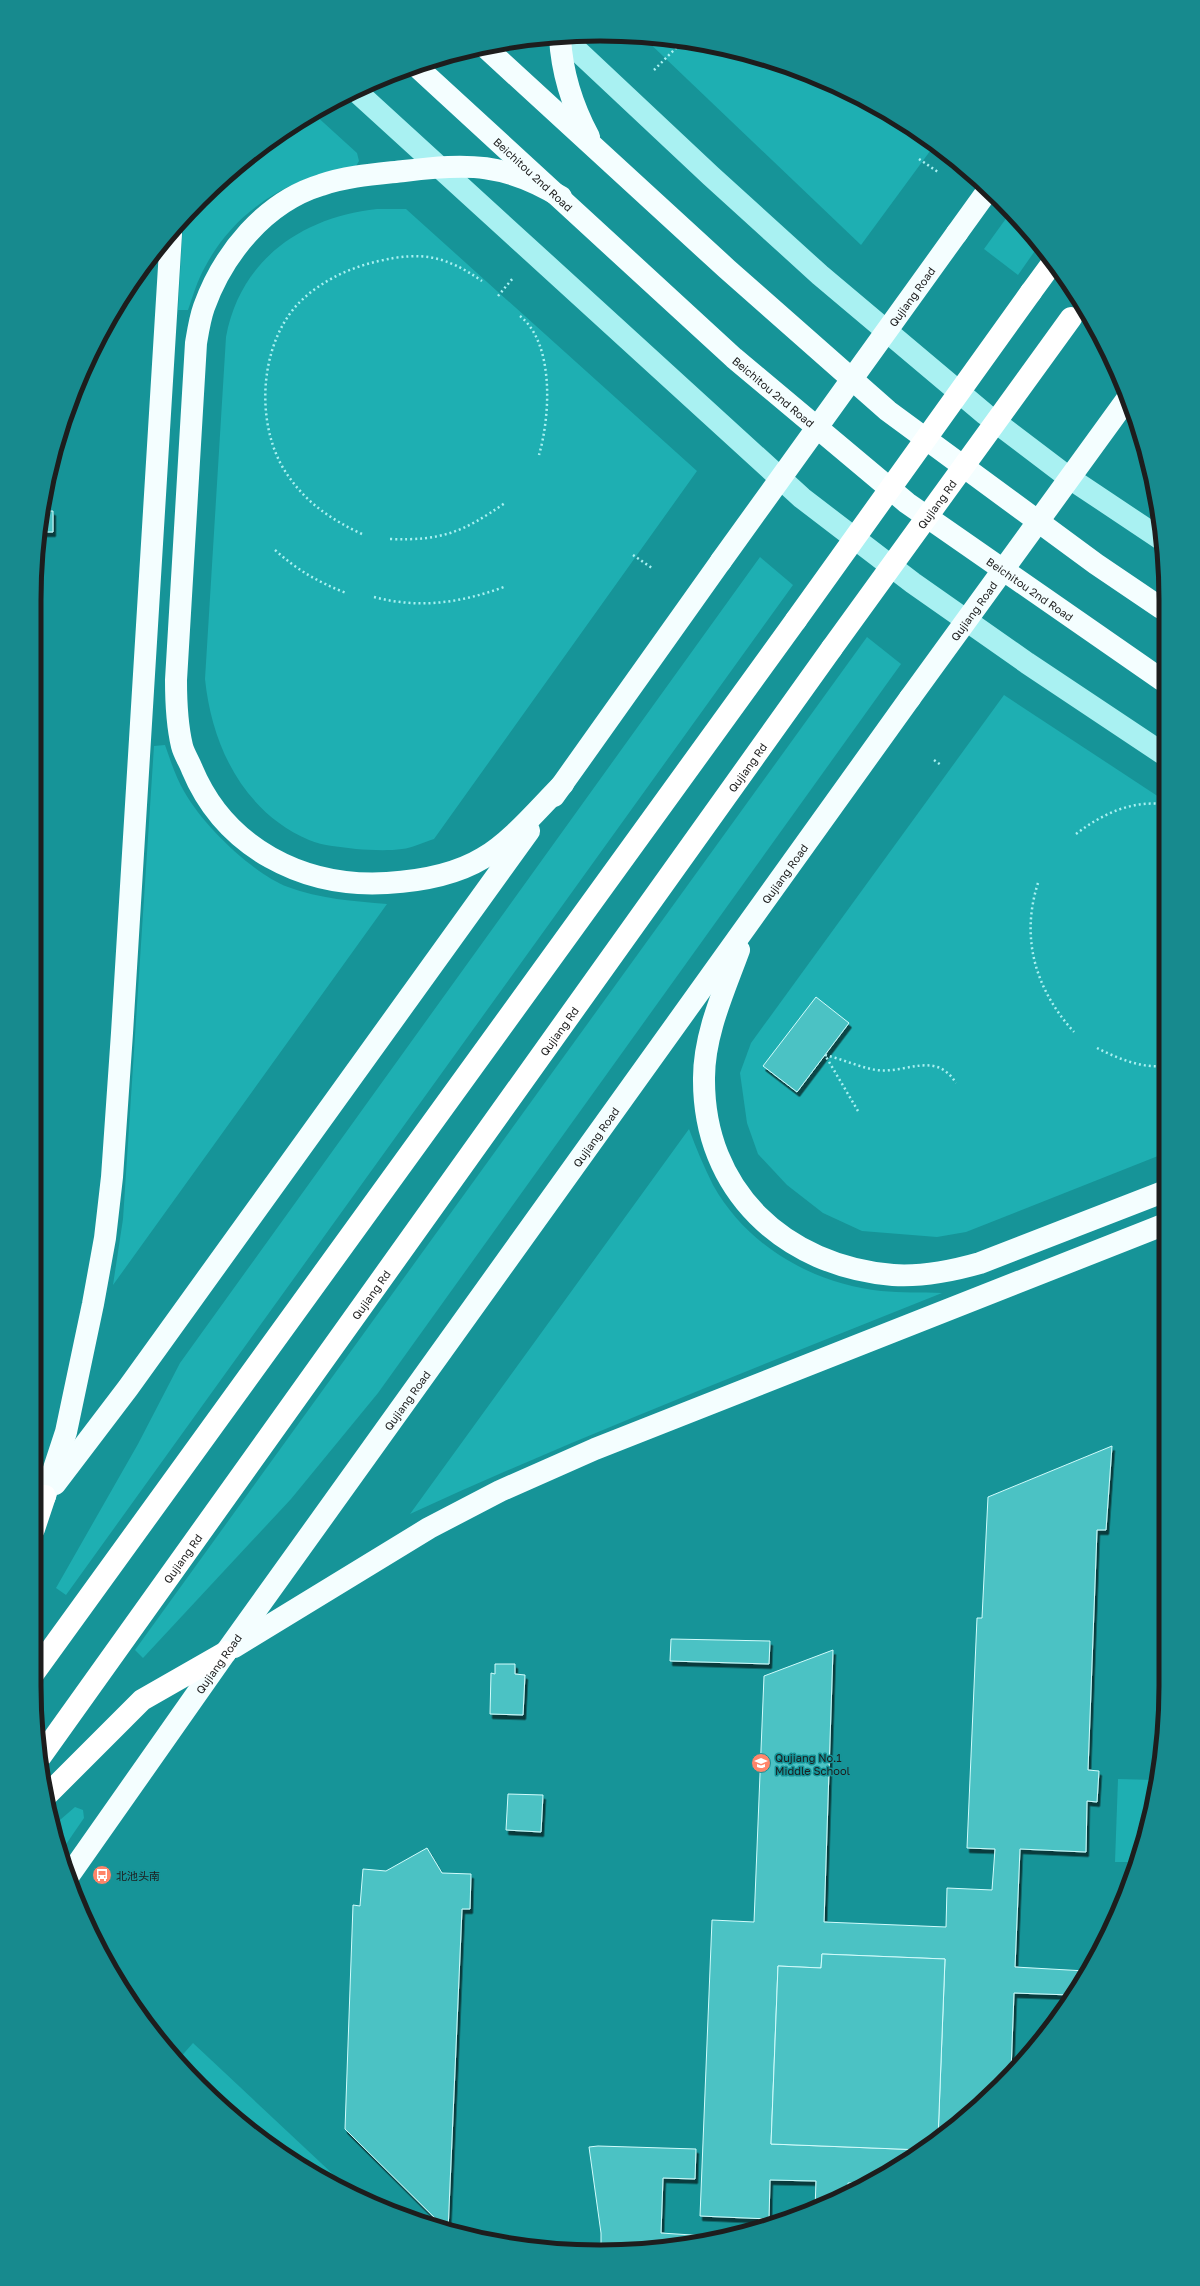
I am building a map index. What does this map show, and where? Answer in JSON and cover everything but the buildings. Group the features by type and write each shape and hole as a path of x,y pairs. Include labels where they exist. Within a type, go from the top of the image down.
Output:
{"highway":[{"path":"41,1663 796,620 1049,268"},
{"name":"Qujiang Rd","path":"45,1750 832,648 1075,313"},
{"path":"51,1791 142,1700 226,1652"}],"main road":[{"path":"560,42 561,56 569,92 589,138 603,156"},
{"path":"490,52 727,269 888,411 1096,564 1159,607"},
{"name":"Beichitou 2nd Road","path":"421,71 561,197 734,358 907,503 1159,678"},
{"path":"561,197 536,182 515,174 489,168 465,166 440,167 343,180 320,185 294,197 270,213 252,228 231,252 217,276 203,308 196,343 176,680 177,714 183,747 198,784 215,810 234,831 256,850 284,865 306,873 347,882 376,884 408,882 449,873 483,858 515,832 563,784"},
{"name":"Qujiang Road","path":"41,1503 128,1388 984,195"},
{"path":"41,1501 66,1432 93,1304 105,1238 112,1176 170,243"},
{"name":"Qujiang Road","path":"73,1871 226,1652 910,698 1123,404"},
{"path":"748,925 717,1011 706,1050 704,1079 705,1105 711,1136 733,1187 749,1209 767,1226 818,1256 842,1266 895,1275 927,1274 956,1270 980,1263 1159,1194"},
{"path":"226,1652 429,1528 500,1491 595,1448 1159,1227"}],"street":[{"path":"568,42 711,176 820,275 985,414 1068,477 1155,535"},
{"path":"361,95 802,498 912,583 1026,663 1159,751"}],"path":[{"path":"654,70 677,47"},
{"path":"919,159 938,172"},
{"path":"362,534 320,511 288,476 276,455 269,435 265,409 269,361 278,338 288,318 303,299 336,276 368,263 409,256 426,256 449,261 482,281"},
{"path":"498,296 513,278"},
{"path":"520,316 526,321 537,339 544,362 548,384 545,433 539,455"},
{"path":"390,539 412,540 454,533 474,524 505,503"},
{"path":"275,550 296,568 312,578 346,592"},
{"path":"633,555 652,568"},
{"path":"374,597 410,605 435,604 481,595 504,587"},
{"path":"934,760 941,765"},
{"path":"1076,834 1105,815 1125,806 1146,803 1159,804"},
{"path":"1038,883 1032,929 1034,959 1040,981 1049,1001 1074,1032"},
{"path":"1097,1048 1116,1058 1138,1064 1159,1066"},
{"path":"858,1111 825,1055 877,1070 923,1065 935,1066 947,1071 956,1083"}],"shaded area":[{"path":"650,43 709,52 745,60 780,71 814,84 880,116 911,135 931,150 861,245"},
{"path":"318,118 357,153 359,161 356,166 310,177 268,198 249,212 232,228 218,246 205,267 195,288 188,310 178,310 183,228 231,180 289,135"},
{"path":"377,209 406,209 697,471 434,839 397,850 356,849 320,844 286,828 266,813 249,795 235,774 224,752 215,729 205,679 226,337 233,310 245,286 260,265 279,247 300,233 324,222 350,214"},
{"path":"1007,217 1035,250 1018,275 984,249"},
{"path":"760,557 793,585 66,1595 56,1588 138,1444 180,1363"},
{"path":"867,637 901,664 378,1393 291,1499 143,1658 135,1650"},
{"path":"1004,695 1159,797 1159,1156 966,1232 937,1237 862,1231 823,1213 787,1185 758,1154 747,1123 740,1073 751,1043"},
{"path":"165,745 179,782 193,806 216,834 259,871 288,887 300,891 337,899 387,904 113,1285 123,1219 154,746"},
{"path":"689,1129 713,1185 727,1207 744,1227 763,1244 784,1258 831,1280 855,1287 889,1292 942,1293 608,1428 475,1484 410,1514"},
{"path":"1159,1524 1159,1551 1157,1536"},
{"path":"1118,1779 1151,1780 1140,1831 1130,1862 1115,1862"},
{"path":"75,1807 83,1810 84,1818 65,1846 58,1822"},
{"path":"193,2043 339,2180 289,2151 260,2129 231,2106 181,2056"}],"place":[{"name":"Qujiang No.1 Middle School","path":"761,1763"},
{"name":"北池头南","path":"102,1875"}]}
